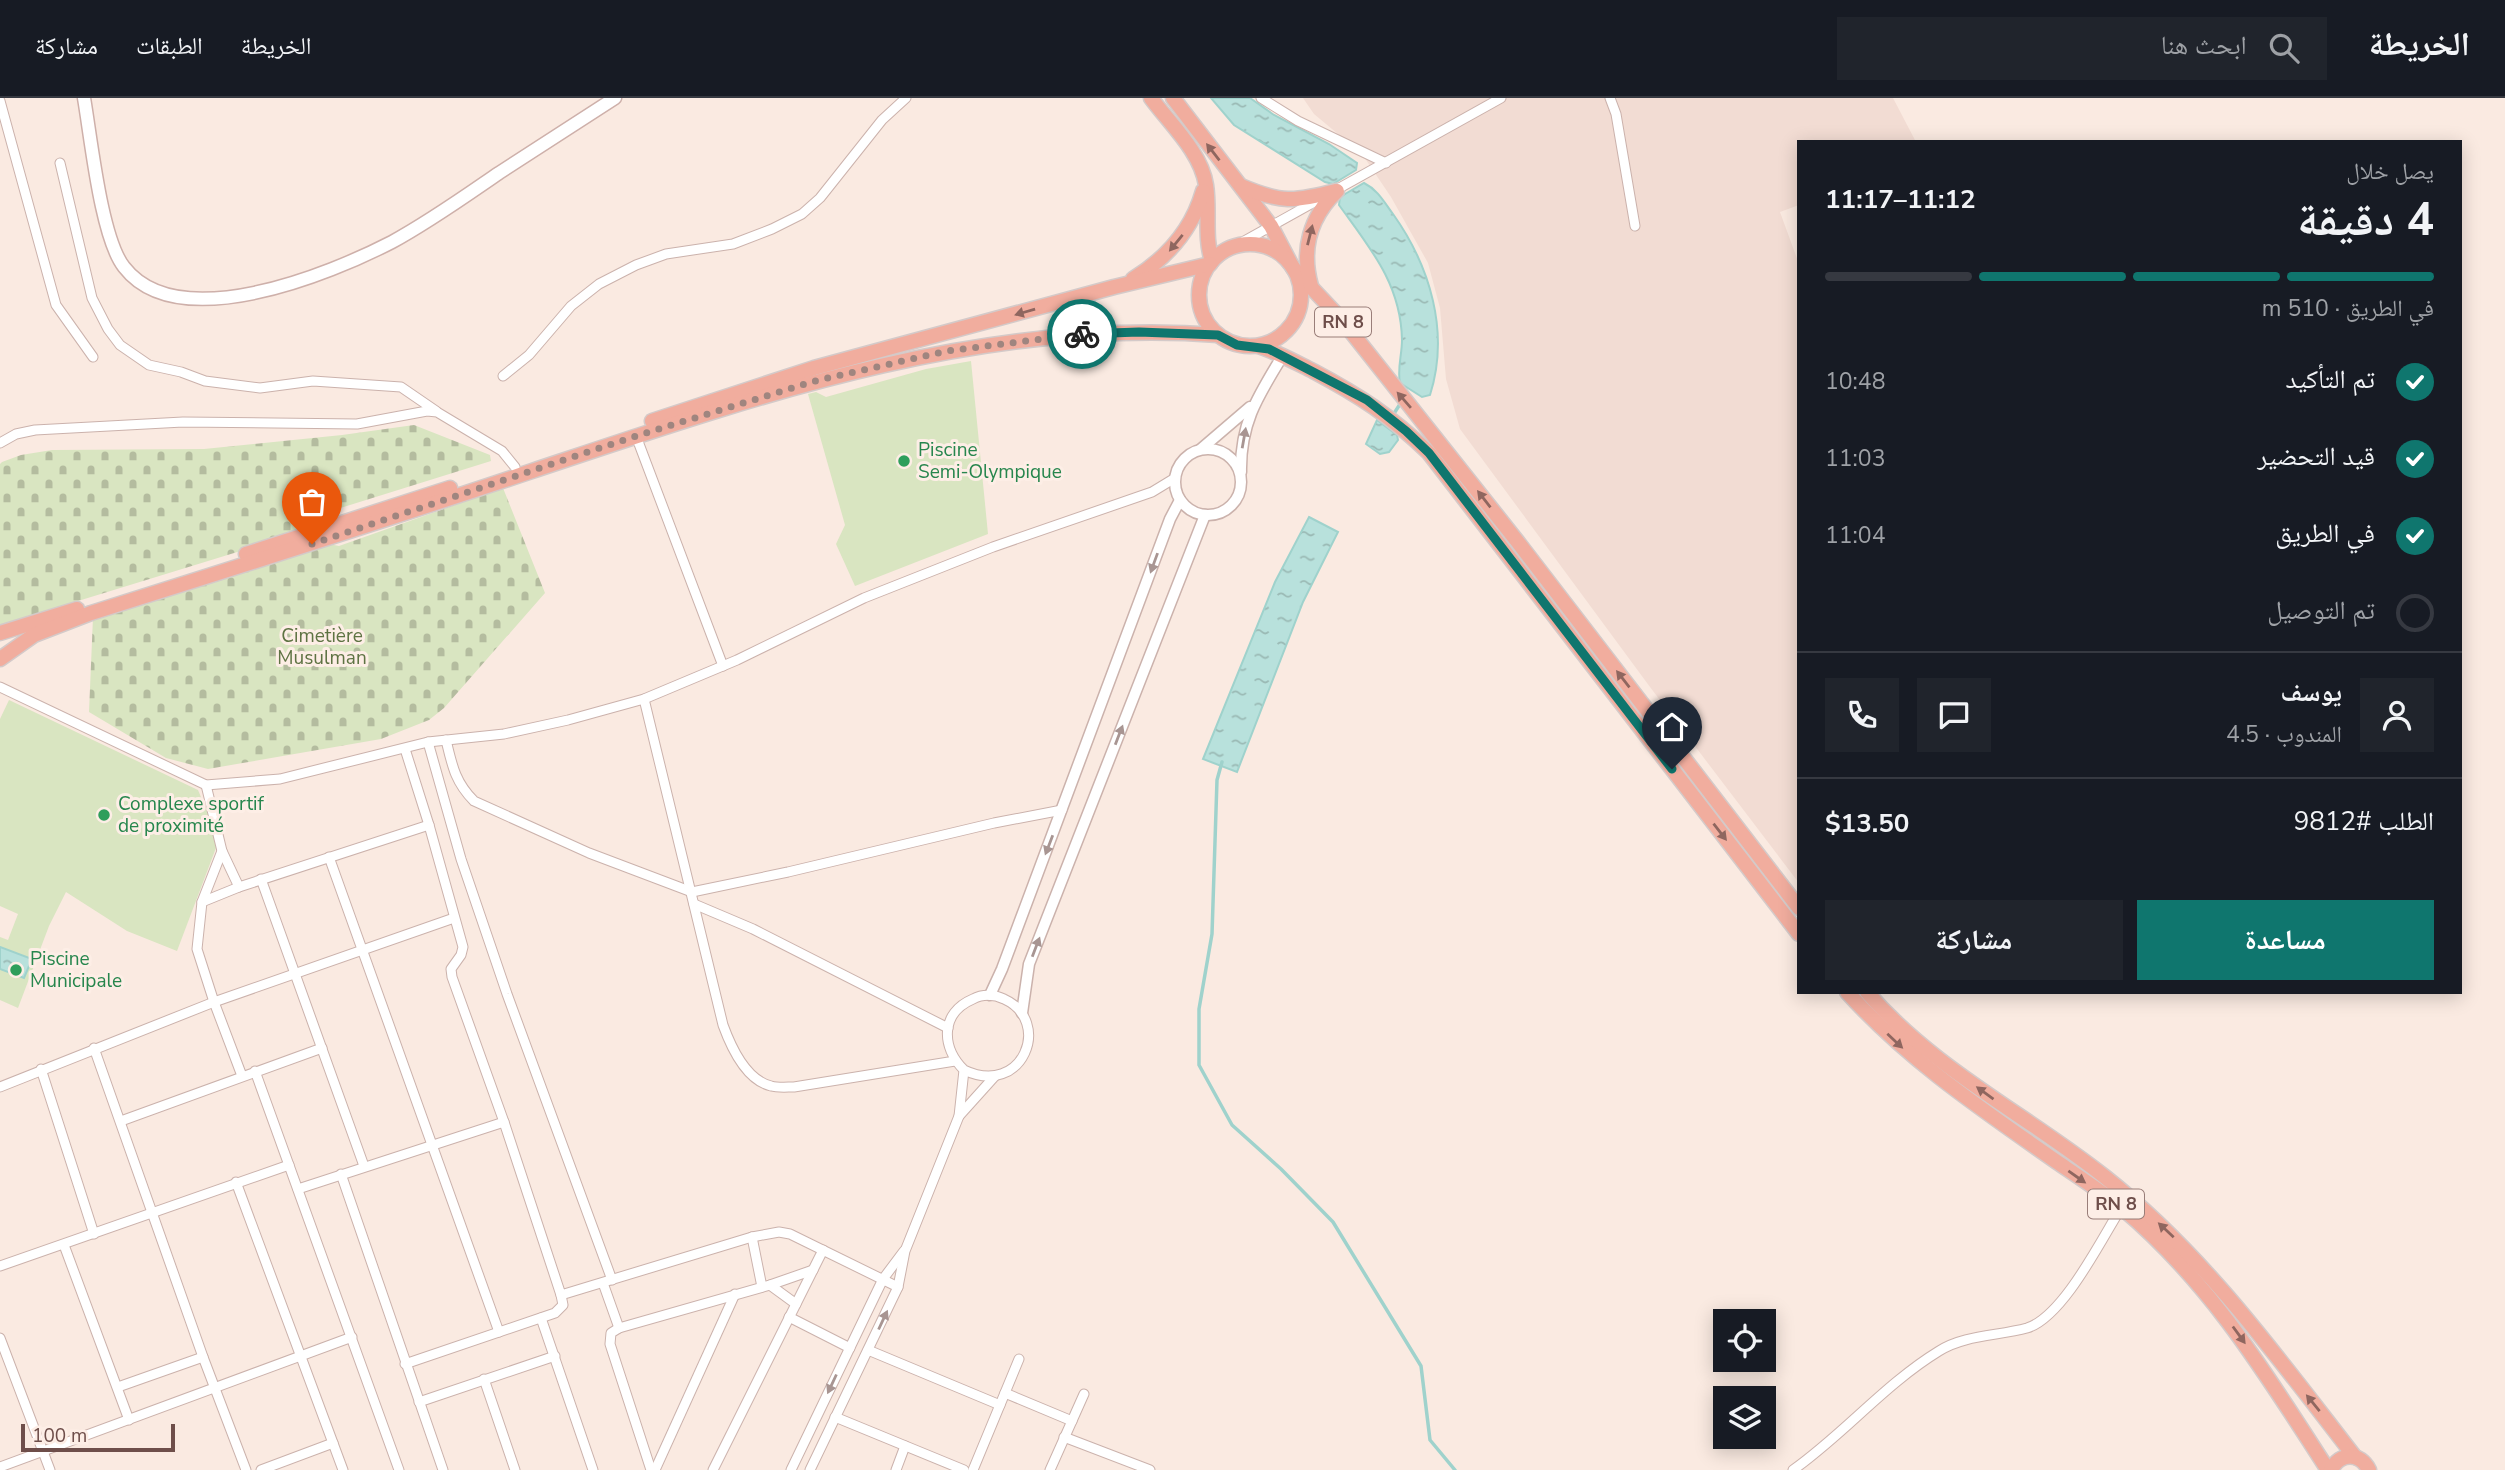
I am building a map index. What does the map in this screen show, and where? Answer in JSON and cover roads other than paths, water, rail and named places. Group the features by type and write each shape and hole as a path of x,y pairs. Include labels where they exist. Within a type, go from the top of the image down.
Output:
{"highway":[{"path":"1151,98 1192,152 1206,183 1211,263 1201,286 1201,309 1208,323 1218,335 1237,345 1258,346 1283,355 1367,400 1429,453 1797,931"},
{"path":"1172,98 1271,226 1293,268 1300,288 1299,309 1293,323 1272,341 1258,346"},
{"path":"1114,287 1151,268 1180,239 1200,202 1206,183"},
{"path":"1239,185 1280,200 1299,200 1337,191"},
{"path":"1312,288 1306,262 1309,235 1320,211 1337,191"},
{"path":"0,634 814,368 1211,263 1230,249 1242,245 1276,251 1293,268"},
{"name":"RN 8","path":"1293,268 1348,328 1420,419 1797,905"},
{"path":"0,659 34,635 91,613 324,540 636,436 815,381 947,351 1020,340 1139,332 1218,335"},
{"name":"RN 8","path":"1849,994 1900,1046 1951,1086 2121,1208 2170,1253 2213,1299 2244,1340 2329,1470"},
{"name":"RN 8","path":"1869,994 1945,1063 2104,1176 2197,1259 2227,1293 2356,1457"},
{"path":"2329,1470 2339,1459 2356,1457 2365,1463 2368,1470"}],"main road":[{"path":"84,98 113,250 125,269 153,290 173,297 203,300 253,293 290,283 394,241 615,98"}],"street":[{"path":"503,376 529,355 571,306 598,285 636,265 666,254 733,244 802,214 820,198 882,120 906,98"},
{"path":"1261,98 1298,121 1386,163"},
{"path":"1230,249 1501,98"},
{"path":"1610,98 1616,114 1635,226"},
{"path":"0,101 56,305 74,334 93,357"},
{"path":"60,163 92,298 108,330 120,345 149,365 205,381 260,388 313,382 401,387 502,451 515,467"},
{"path":"1254,402 1200,450 1189,454 1181,463 1175,478 1176,492 1180,500 1195,512 1205,514 1224,510 1238,495 1242,475 1243,438 1254,402 1283,355"},
{"path":"0,443 16,434 35,430 183,422 357,425 427,411 437,412"},
{"path":"636,436 723,666"},
{"path":"1200,450 1221,451 1230,457 1242,475"},
{"path":"0,687 206,785 280,779 428,742 504,734 644,699 723,666 864,598 993,547 1152,492 1175,478"},
{"path":"990,995 1170,519 1180,500"},
{"path":"1022,1013 1030,964 1205,514"},
{"path":"644,699 723,1025 735,1056 751,1073 770,1086 794,1087 955,1060"},
{"path":"446,740 462,789 474,801 589,853 692,892 983,825 1062,810"},
{"path":"428,742 461,859 608,1282 619,1328"},
{"path":"405,749 463,947 451,969 452,978 504,1122 564,1302 561,1308 541,1318 405,1364"},
{"path":"206,785 222,851 239,887"},
{"path":"202,902 261,879 429,825"},
{"path":"222,851 202,902 197,949 242,1076"},
{"path":"329,857 499,1332"},
{"path":"261,879 364,1166"},
{"path":"694,904 753,929 948,1028"},
{"path":"0,1087 214,1002 454,918"},
{"path":"990,995 1013,1004 1022,1013 1029,1037 1027,1049 1012,1069 995,1076 976,1075 964,1070 955,1060 949,1049 948,1028 955,1011 965,1002 990,995"},
{"path":"94,1048 203,1357 246,1470"},
{"path":"121,1121 322,1048"},
{"path":"41,1069 94,1234"},
{"path":"810,1470 898,1287 905,1251 959,1116 964,1070"},
{"path":"255,1071 399,1470"},
{"path":"959,1116 995,1076"},
{"path":"298,1189 504,1122"},
{"path":"0,1266 289,1165"},
{"path":"341,1174 443,1470"},
{"path":"236,1182 344,1470"},
{"path":"1793,1470 1830,1443 1894,1385 1940,1350 1964,1341 2038,1324 2049,1315 2077,1279 2121,1208"},
{"path":"561,1295 779,1231 898,1287"},
{"path":"752,1237 766,1286 796,1304"},
{"path":"64,1245 128,1420"},
{"path":"713,1470 823,1250"},
{"path":"791,1470 883,1279 905,1251"},
{"path":"653,1470 610,1344 611,1333 619,1328 813,1270"},
{"path":"653,1470 735,1294"},
{"path":"789,1317 850,1348"},
{"path":"541,1318 593,1470"},
{"path":"0,1467 352,1337"},
{"path":"0,1338 50,1470"},
{"path":"868,1350 1000,1405"},
{"path":"419,1402 555,1356"},
{"path":"118,1387 203,1357"},
{"path":"973,1470 1018,1359"},
{"path":"484,1379 515,1470"},
{"path":"1005,1393 1072,1421"},
{"path":"1050,1470 1084,1394"},
{"path":"835,1417 964,1470"},
{"path":"1064,1437 1150,1470"},
{"path":"261,1470 332,1443"},
{"path":"895,1470 905,1446"}],"water":[{"path":"1211,98 1250,98 1357,163 1356,170 1333,184 1325,182 1234,125"},
{"path":"1364,183 1377,193 1406,234 1417,255 1433,300 1438,347 1430,395 1422,397 1400,383 1402,340 1396,301 1382,268 1339,205 1340,197"},
{"path":"1377,420 1397,435 1398,440 1389,452 1380,454 1366,444"},
{"path":"1309,517 1338,532 1303,602 1237,772 1203,759 1275,582"},
{"path":"0,947 32,959 24,978 0,969"}],"waterway":[{"path":"1393,415 1402,401"},
{"path":"1222,762 1217,780 1212,934 1199,1009 1199,1065 1232,1125 1281,1169 1333,1222 1421,1366 1430,1440 1455,1470"}],"place":[{"name":"Piscine Semi-Olympique","path":"904,461"},
{"name":"Complexe sportif de proximité","path":"104,815"},
{"name":"Piscine Municipale","path":"16,970"}],"park label":[{"name":"Cimetière Musulman","path":"322,647"}]}
